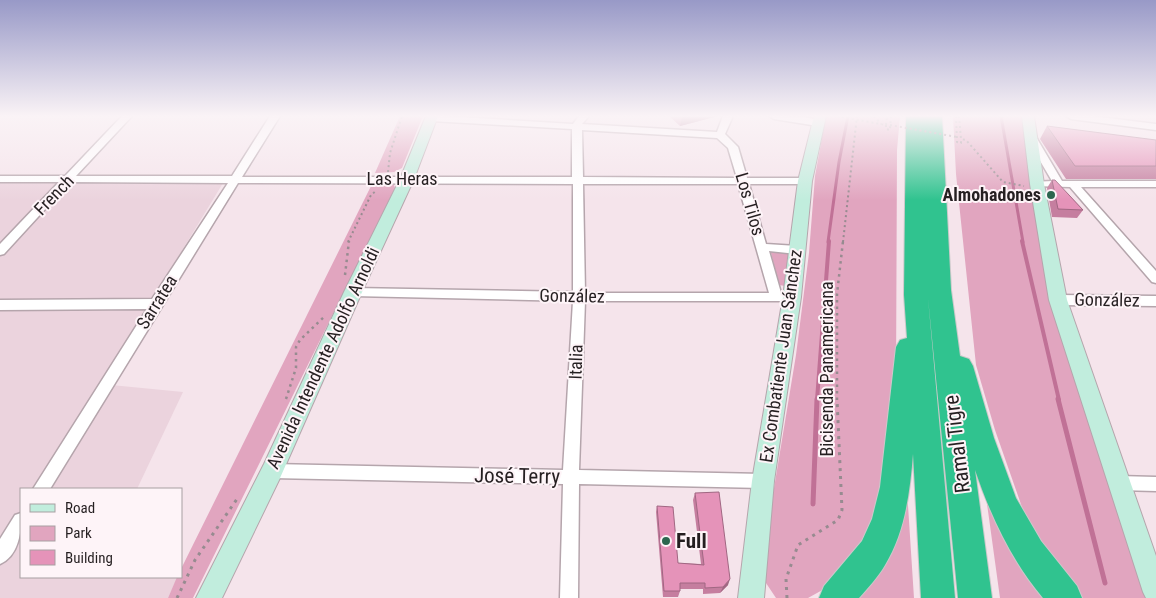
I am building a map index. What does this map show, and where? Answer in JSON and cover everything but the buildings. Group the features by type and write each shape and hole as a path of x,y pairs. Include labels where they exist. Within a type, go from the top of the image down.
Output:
{"highway":[{"path":"916,144 927,293 997,489 1029,553 1065,598"},
{"path":"836,598 874,553 888,519 895,487 904,385 927,293 933,144"},
{"name":"Ramal Tigre","path":"927,293 938,598"},
{"name":"Ramal Tigre","path":"927,293 975,598"}],"street":[{"name":"French","path":"0,251 102,144"},
{"name":"Sarratea","path":"42,488 258,144"},
{"name":"Avenida Intendente Adolfo Arnoldi","path":"209,598 272,471 348,286 407,179 421,144"},
{"name":"Italia","path":"569,598 571,476 579,297 577,180 579,144"},
{"name":"Los Tilos","path":"730,144 733,147 744,181 762,247 784,297"},
{"name":"Ex Combatiente Juan Sánchez","path":"751,598 784,297 797,250 805,181 814,144"},
{"path":"1032,144 1037,184 1058,300 1156,592"},
{"path":"1035,144 1059,184"},
{"name":"Las Heras","path":"0,179 805,181"},
{"path":"1037,184 1156,184"},
{"path":"1073,184 1156,279"},
{"path":"762,247 797,250"},
{"name":"González","path":"348,286 579,297 784,297"},
{"name":"González","path":"1058,300 1156,301"},
{"path":"0,305 156,304"},
{"name":"José Terry","path":"272,471 763,481"},
{"path":"1118,483 1156,484"},
{"path":"0,555 20,523"}],"path":[{"path":"348,286 349,239 371,194 384,184 393,144"},
{"name":"Bicisenda Panamericana","path":"786,598 786,579 798,545 838,520 842,510 836,377 837,294 854,144"},
{"path":"969,144 1003,182 1017,184"},
{"path":"283,406 296,368 296,347 300,340 325,317"},
{"path":"177,598 195,560 242,492"}],"shaded area":[{"path":"0,183 223,183 101,384 183,392 137,488 20,488 20,578 177,578 168,598 0,598"}],"green space":[{"path":"388,144 412,144 402,168 394,172 375,173"},
{"path":"821,144 898,144 896,381 876,519 858,555 826,588 808,598 776,598 766,583 762,561 796,355 809,253 815,176"},
{"path":"954,144 1027,144 1038,216 1152,598 1083,598 1063,575 1024,513 995,430 976,365"},
{"path":"373,182 393,182 395,188 193,598 168,598 177,578 182,578 182,567"},
{"path":"770,249 789,251 785,286 779,285"},
{"path":"980,453 1057,598 1000,598"},
{"path":"907,490 914,598 853,598"}],"waterway":[{"path":"828,242 843,144"},
{"path":"1006,144 1023,242"},
{"path":"817,400 829,241"},
{"path":"1022,241 1059,400"},
{"path":"813,504 817,399"},
{"path":"1058,399 1105,583"}],"place":[{"name":"Almohadones","path":"1051,195"},
{"name":"Full","path":"666,541"}]}
